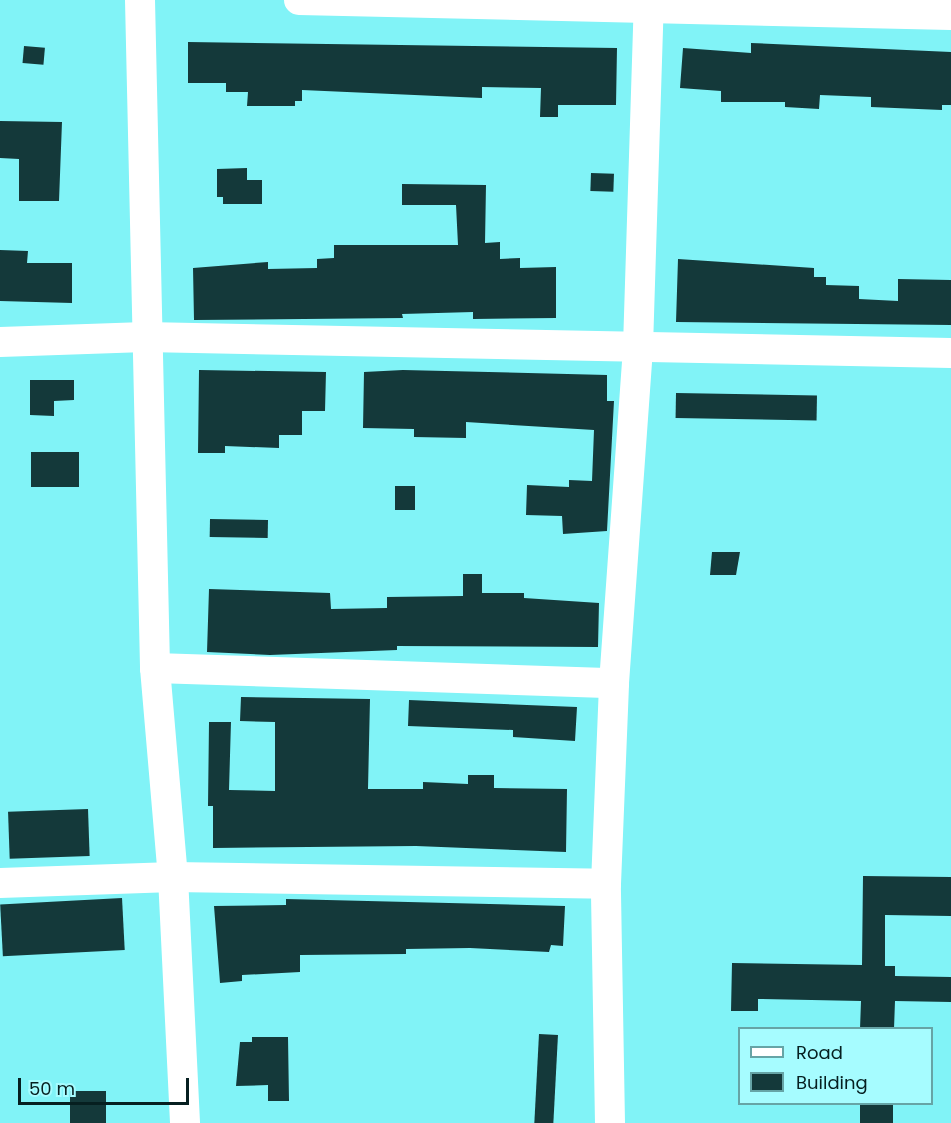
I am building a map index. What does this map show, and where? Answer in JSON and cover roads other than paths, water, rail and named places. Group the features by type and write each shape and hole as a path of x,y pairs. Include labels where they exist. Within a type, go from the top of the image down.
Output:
{"street":[{"path":"140,0 145,337 155,668 173,877 185,1123"},
{"path":"299,0 649,4 951,15"},
{"path":"610,1123 606,884 614,683 638,347 649,4"},
{"path":"0,342 145,337 951,353"},
{"path":"155,668 614,683"},
{"path":"0,883 173,877 606,884"}]}
